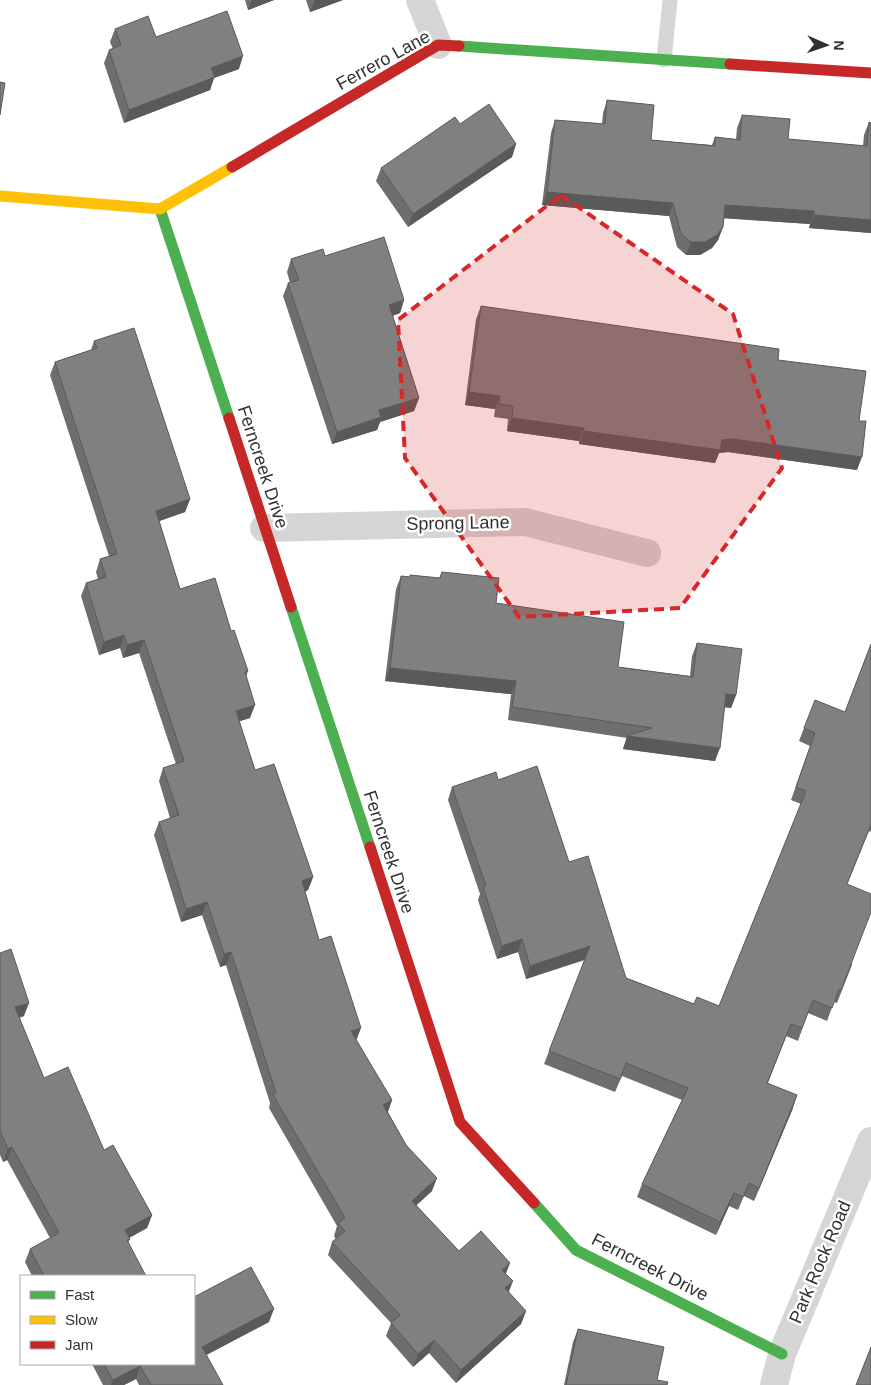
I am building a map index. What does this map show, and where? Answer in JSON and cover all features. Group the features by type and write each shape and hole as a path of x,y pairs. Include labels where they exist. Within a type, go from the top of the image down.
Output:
{"street":[{"path":"420,0 438,45"},
{"name":"Ferrero Lane","path":"160,209 438,45 871,73"},
{"path":"0,196 160,209"},
{"name":"Ferncreek Drive","path":"160,209 460,1122 576,1250 782,1354"},
{"name":"Sprong Lane","path":"264,528 525,522 647,553"},
{"name":"Park Rock Road","path":"774,1385 782,1354 871,1141"}],"lane":[{"path":"664,60 670,0"}],"highlighted area":[{"path":"561,195 733,314 782,468 680,608 519,617 405,458 398,320"}],"building":[{"path":"227,11 243,56 211,68 215,77 129,110 109,50 121,45 115,29 148,16 156,37"},
{"path":"0,82 5,83 0,115"},
{"path":"607,100 654,105 651,140 715,146 715,137 740,140 742,115 790,119 788,139 867,146 869,122 871,123 871,220 814,215 814,211 725,205 723,227 717,235 705,242 691,242 681,234 673,203 547,192 555,120 605,124"},
{"path":"489,104 516,144 413,214 381,168 455,117 460,124"},
{"path":"384,237 404,300 389,305 419,398 379,410 381,417 337,432 288,283 299,280 291,259 323,249 325,256"},
{"path":"481,306 779,349 778,360 866,371 859,421 866,421 862,457 733,439 722,440 720,450 584,431 584,428 512,418 513,406 499,404 500,396 469,392"},
{"path":"134,328 190,499 156,511 180,589 215,578 231,631 234,630 248,671 245,672 255,705 236,711 255,770 274,764 313,877 302,881 319,940 331,936 361,1028 351,1031 392,1100 383,1105 406,1145 437,1178 412,1201 459,1251 481,1231 510,1263 502,1270 513,1281 505,1288 526,1311 461,1370 434,1340 418,1354 391,1323 400,1315 332,1242 345,1231 338,1223 345,1218 273,1095 276,1093 231,952 224,954 207,902 186,909 159,822 179,815 163,768 184,761 144,640 127,645 124,635 104,642 86,583 106,577 100,559 117,554 55,362 97,348 94,341"},
{"path":"442,572 499,578 496,603 624,622 618,667 693,677 697,643 742,649 736,695 726,694 720,748 627,736 652,728 512,707 516,681 390,668 401,576 440,578"},
{"path":"871,644 871,824 847,884 871,894 871,912 841,990 839,989 832,1008 813,1000 802,1028 791,1024 767,1083 797,1095 759,1188 749,1183 743,1197 734,1193 720,1222 642,1184 688,1088 626,1063 620,1079 549,1051 590,946 530,966 522,939 502,946 483,887 486,886 452,787 496,772 498,780 537,766 569,862 588,856 626,978 694,1004 697,997 719,1006 806,791 796,787 815,733 804,728 815,700 845,712"},
{"path":"11,949 29,1003 15,1007 44,1078 68,1067 104,1150 113,1145 152,1215 125,1230 130,1239 127,1240 145,1275 43,1275 30,1249 59,1233 12,1147 8,1149 0,1131 0,953"},
{"path":"251,1267 274,1309 202,1347 223,1385 151,1385 140,1366 113,1380 105,1365 195,1365 195,1296"},
{"path":"578,1329 664,1347 657,1380 668,1382 667,1385 566,1385"},
{"path":"871,1347 871,1385 856,1385"}],"traffic: fast":[{"path":"459,46 730,64"},
{"path":"160,209 229,418"},
{"path":"291,607 370,847"},
{"path":"534,1203 576,1250 782,1354"}],"traffic: slow":[{"path":"0,196 160,209 232,167"}],"traffic: jam":[{"path":"232,167 438,45 459,46"},
{"path":"730,64 871,73"},
{"path":"229,418 291,607"},
{"path":"370,847 460,1122 534,1203"}]}
